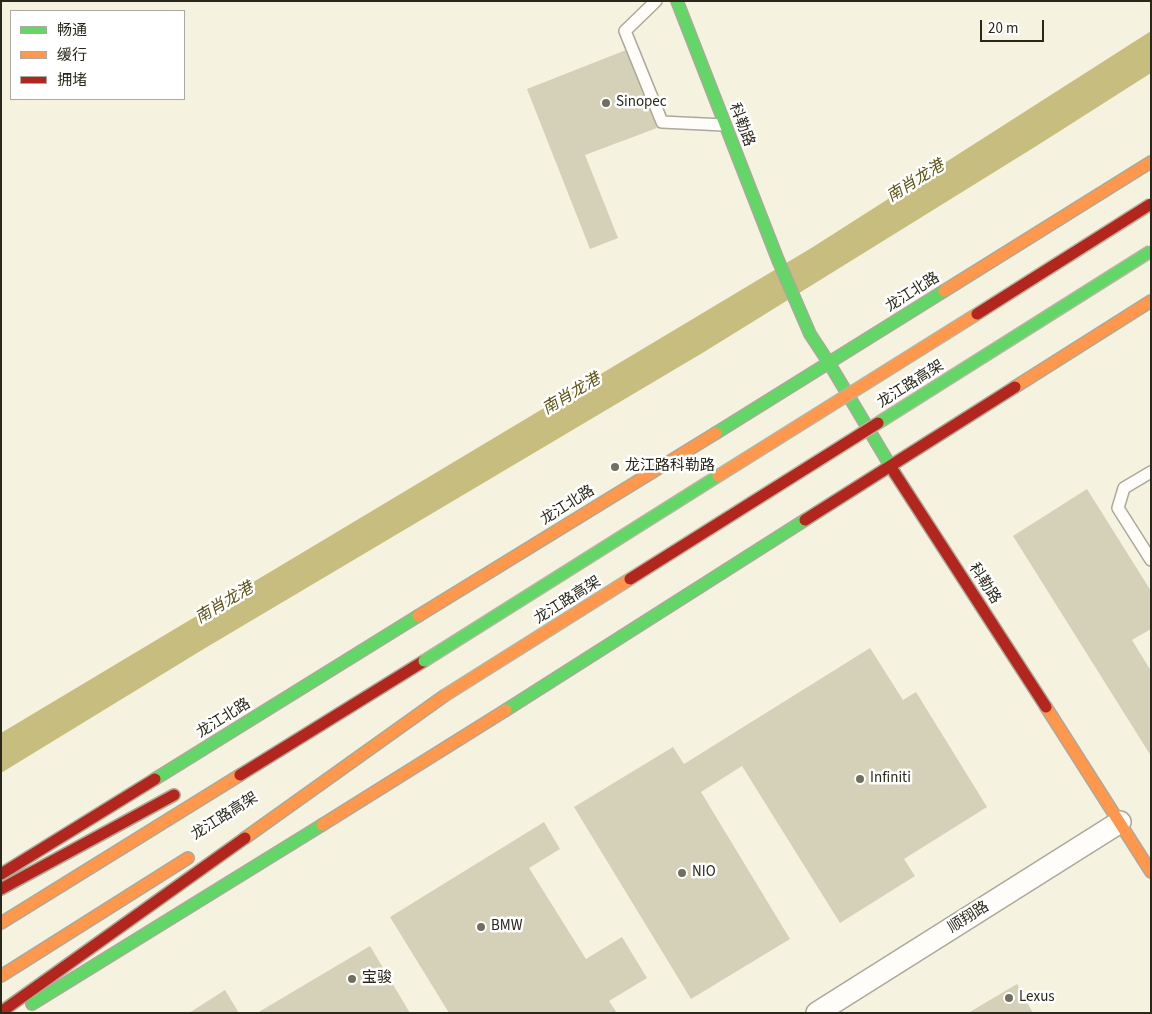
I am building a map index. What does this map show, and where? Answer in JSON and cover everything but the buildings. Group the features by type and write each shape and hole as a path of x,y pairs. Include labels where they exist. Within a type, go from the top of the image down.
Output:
{"main road":[{"name":"科勒路","path":"677,1 778,260 810,334 890,466 1151,872"},
{"name":"龙江北路","path":"1,874 1151,162"},
{"name":"龙江路高架","path":"1,922 424,661 1151,204"},
{"name":"龙江路高架","path":"277,802 1151,251"},
{"path":"18,1013 470,733 1151,301"},
{"path":"260,749 424,661"},
{"path":"1,1012 444,696"},
{"path":"1,889 182,791"},
{"name":"龙江路高架","path":"1,976 194,854"}],"street":[{"name":"顺翔路","path":"817,1013 1120,822"}],"lane":[{"path":"656,1 625,31 662,122 725,125"},
{"path":"1151,472 1124,488 1118,508 1151,560"}],"water":[{"name":"南肖龙港","path":"1151,31 1151,73 704,352 202,650 1,773 1,733 813,247"}],"traffic: fast":[{"path":"677,1 778,260 810,334 894,472"},
{"path":"878,423 1151,251"},
{"path":"716,433 944,291"},
{"path":"424,661 718,476"},
{"path":"506,710 805,520"},
{"path":"155,779 418,616"},
{"path":"32,1004 322,825"}],"traffic: slow":[{"path":"944,291 1151,162"},
{"path":"1015,387 1151,301"},
{"path":"718,476 977,314"},
{"path":"418,616 716,433"},
{"path":"444,696 630,579"},
{"path":"245,838 444,696"},
{"path":"1046,707 1151,872"},
{"path":"322,825 506,710"},
{"path":"1,923 240,775"},
{"path":"1,976 188,858"}],"traffic: jam":[{"path":"977,314 1151,204"},
{"path":"805,520 1015,387"},
{"path":"630,579 878,423"},
{"path":"894,472 1046,707"},
{"path":"240,775 424,661"},
{"path":"1,874 155,779"},
{"path":"1,889 174,795"},
{"path":"1,1012 245,838"}],"place":[{"name":"Sinopec","path":"606,103"},
{"name":"龙江路科勒路","path":"615,467"},
{"name":"Infiniti","path":"860,779"},
{"name":"NIO","path":"682,873"},
{"name":"BMW","path":"481,927"},
{"name":"宝骏","path":"352,979"},
{"name":"Lexus","path":"1009,998"}]}
